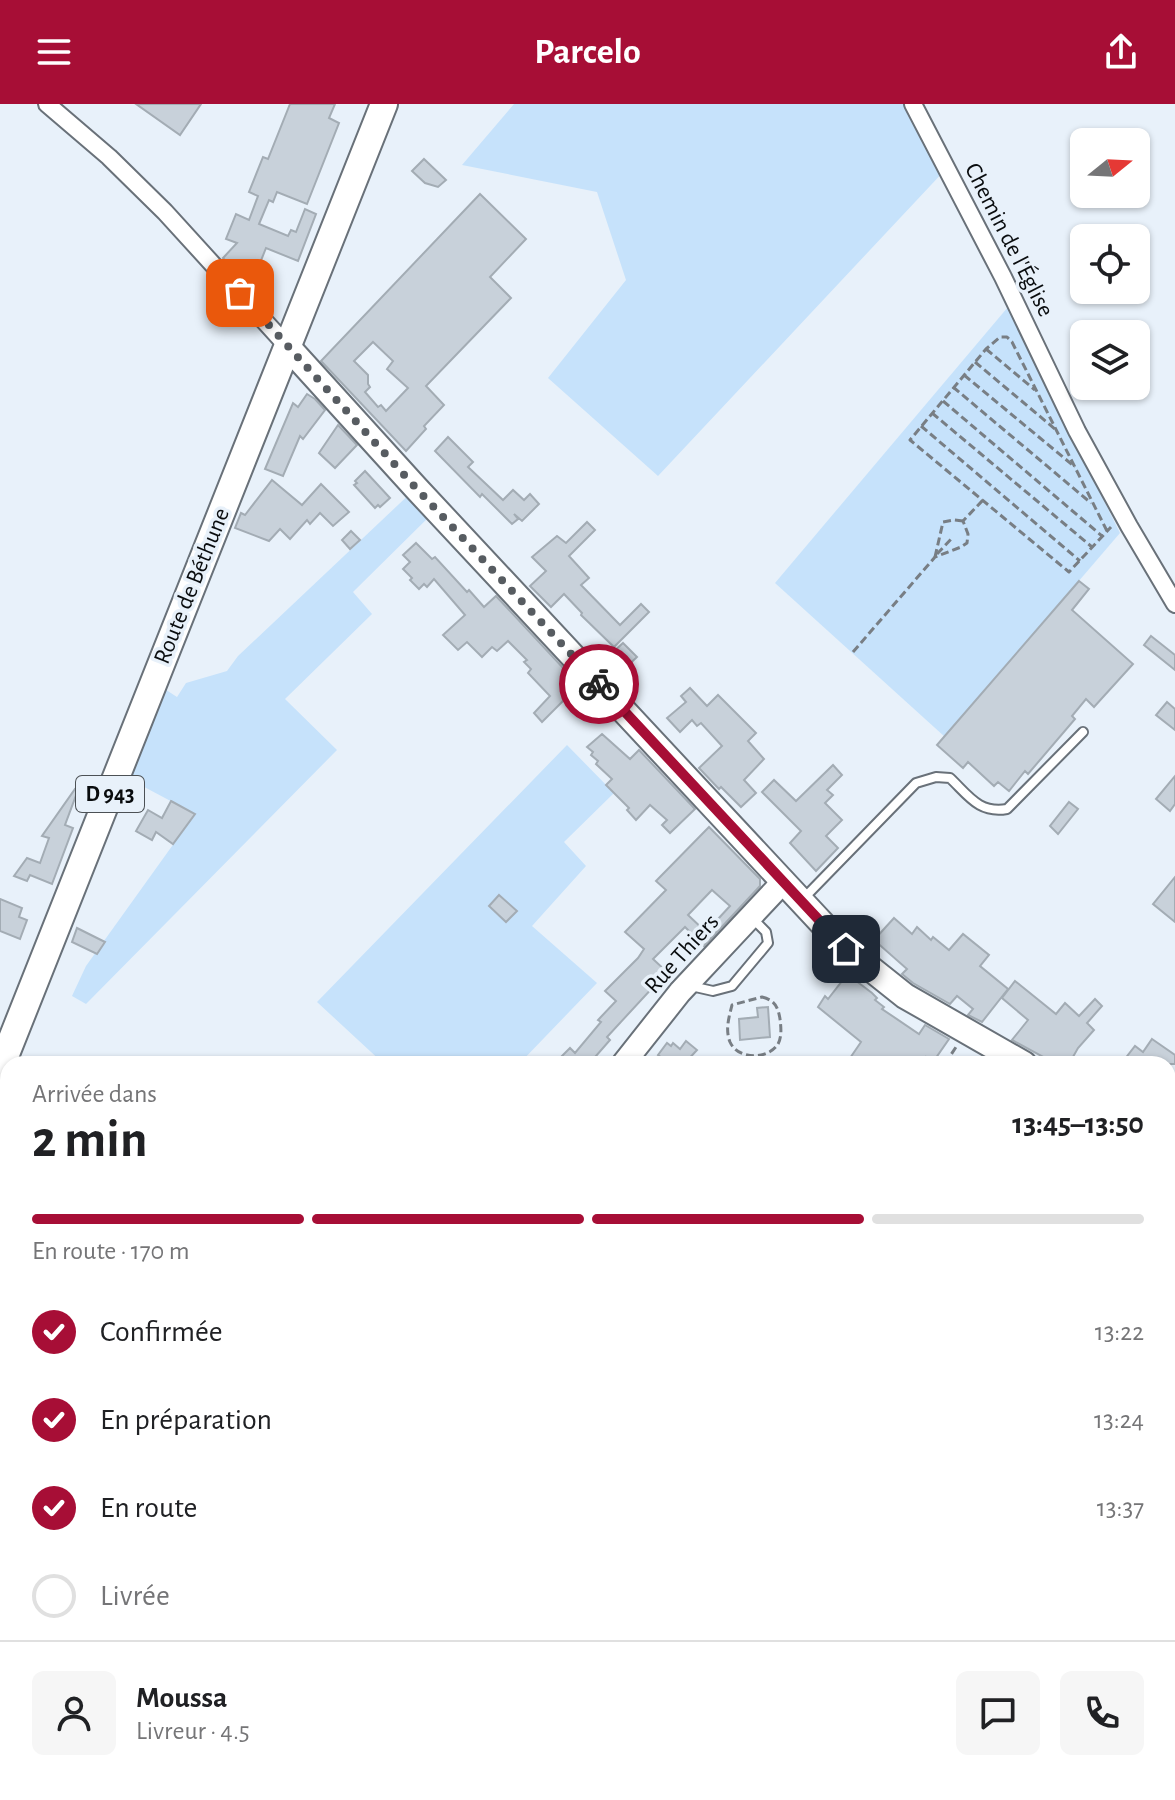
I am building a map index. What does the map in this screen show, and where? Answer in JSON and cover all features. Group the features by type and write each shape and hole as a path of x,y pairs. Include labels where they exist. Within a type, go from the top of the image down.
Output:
{"main road":[{"name":"Route de Béthune","path":"5,1056 384,104"},
{"path":"288,347 846,949 895,989 1010,1056"}],"street":[{"path":"47,104 109,157 165,212 288,347"},
{"name":"Chemin de l'Église","path":"913,104 1003,277 1077,431 1175,604"},
{"name":"Rue Thiers","path":"629,1056 686,986 783,882"}],"lane":[{"path":"801,901 916,783 936,777 950,778 980,807 997,811 1007,809 1083,732"},
{"path":"686,986 713,991 732,986 768,943 766,932 751,917"}],"path":[{"path":"1107,531 1012,342 1007,337 1000,337 986,349 910,440 1069,572 1107,531 1127,522"},
{"path":"986,349 1037,391"},
{"path":"975,362 1056,430"},
{"path":"964,375 1076,468"},
{"path":"953,387 1095,506"},
{"path":"942,400 1102,536"},
{"path":"932,413 1092,547"},
{"path":"921,426 1080,561"},
{"path":"963,521 983,500"},
{"path":"935,557 967,543 968,534 963,521"},
{"path":"935,557 943,522 963,521"},
{"path":"853,652 953,537"},
{"path":"767,998 779,1011 780,1041 767,1052 749,1056 741,1054 729,1041 727,1028 732,1005 767,998"}],"shaded area":[{"path":"514,104 913,104 946,169 658,476 548,378 626,280 597,192 462,165"},
{"path":"1008,307 1120,533 945,737 775,583"},
{"path":"416,488 436,510 353,592 372,614 285,699 337,750 86,1004 72,996 86,966 195,814 118,773 154,682 177,697 186,683 227,671 238,656"},
{"path":"567,745 614,793 564,842 586,866 532,926 597,983 527,1056 375,1056 317,1002"}],"building":[{"path":"136,104 201,104 180,135"},
{"path":"290,104 335,104 329,118 339,123 307,204 277,192 273,202 269,200 259,224 288,236 291,230 296,232 305,209 316,214 298,261 266,248 250,288 223,258 237,243 226,239 236,214 249,220 258,196 249,192 263,157 268,159"},
{"path":"424,159 446,180 438,187 425,183 412,171"},
{"path":"480,194 526,239 490,277 511,298 426,386 444,405 406,451 321,361","holes":["373,342 393,361 387,369 408,388 386,411 381,405 378,407 365,392 370,387 368,375 354,361"]},
{"path":"307,394 325,410 303,439 300,436 283,476 265,469 293,403 298,407"},
{"path":"338,425 357,445 335,468 319,453"},
{"path":"448,437 473,462 468,467 503,500 513,490 524,500 530,494 539,504 522,521 514,514 518,519 512,524 482,494 480,497 435,451"},
{"path":"365,471 390,498 380,507 375,508 354,485"},
{"path":"272,480 302,505 321,484 349,512 333,526 320,513 310,524 307,520 290,539 280,529 269,541 235,528 241,513 245,515"},
{"path":"587,522 595,530 569,556 589,578 581,585 620,625 641,604 649,612 614,647 564,594 551,607 530,586 546,571 532,557 557,536 566,543"},
{"path":"351,531 360,540 350,549 342,540"},
{"path":"416,543 432,559 435,557 484,607 496,596 579,685 542,722 534,713 550,696 528,673 531,669 524,662 527,660 508,641 497,651 492,647 482,657 467,642 458,650 443,635 465,615 434,579 427,587 424,584 419,589 410,580 412,578 403,569 410,562 403,555"},
{"path":"1079,581 1089,589 1072,610 1133,664 1094,707 1086,699 1072,716 1075,719 1028,774 1025,771 1009,791 998,782 994,786 968,762 963,768 937,745"},
{"path":"1151,636 1175,655 1175,670 1144,645"},
{"path":"623,643 637,657 621,672 612,663 614,661 610,655"},
{"path":"690,688 707,706 718,695 756,733 748,741 764,759 744,780 756,793 741,807 699,768 722,746 701,723 697,726 692,720 680,732 667,718 686,702 681,696"},
{"path":"1167,702 1175,709 1175,730 1156,715"},
{"path":"602,734 630,759 639,750 695,809 670,833 662,825 667,820 650,805 636,820 627,810 629,808 606,785 612,779 596,764 598,761 587,747"},
{"path":"833,765 842,775 827,790 833,795 825,803 842,820 826,836 838,848 816,871 790,843 801,831 762,792 774,780 796,801"},
{"path":"1175,776 1175,804 1170,811 1156,799"},
{"path":"75,789 78,790 65,825 73,828 52,884 30,875 27,881 14,876 27,858 40,863 49,838 42,836"},
{"path":"171,801 195,814 173,844 156,832 152,840 136,831 148,810 162,818"},
{"path":"1069,802 1078,809 1058,834 1050,826"},
{"path":"709,827 760,879 760,886 704,946 685,927 653,959 667,972 607,1037 610,1040 596,1056 562,1056 570,1048 575,1053 616,1001 605,991 644,949 625,932 666,890 656,881","holes":["712,890 730,906 706,932 688,915"]},
{"path":"1175,877 1175,922 1153,904"},
{"path":"499,895 517,911 506,922 489,906"},
{"path":"0,899 22,908 19,917 27,920 20,939 0,931"},
{"path":"894,918 912,934 917,927 949,950 963,934 989,955 980,966 1008,989 982,1022 968,1015 973,1009 957,996 950,1004 902,974 907,969 874,940"},
{"path":"77,928 105,942 97,954 72,942"},
{"path":"846,976 851,977 877,998 875,1000 884,1007 882,1009 919,1034 925,1025 949,1039 937,1056 851,1056 861,1042 818,1007 825,996 828,999"},
{"path":"1015,981 1056,1014 1065,1003 1079,1016 1095,999 1102,1006 1087,1023 1094,1030 1074,1056 1041,1056 1012,1040 1028,1020 1002,998"},
{"path":"768,1007 770,1037 740,1040 739,1019 758,1017 757,1008"},
{"path":"1152,1039 1175,1056 1127,1056 1135,1046 1143,1052"},
{"path":"686,1041 697,1050 691,1056 658,1055 667,1043 671,1046 673,1043 680,1049"}],"way so far":[{"path":"240,293 599,684"}],"route":[{"path":"599,684 846,949"}]}
